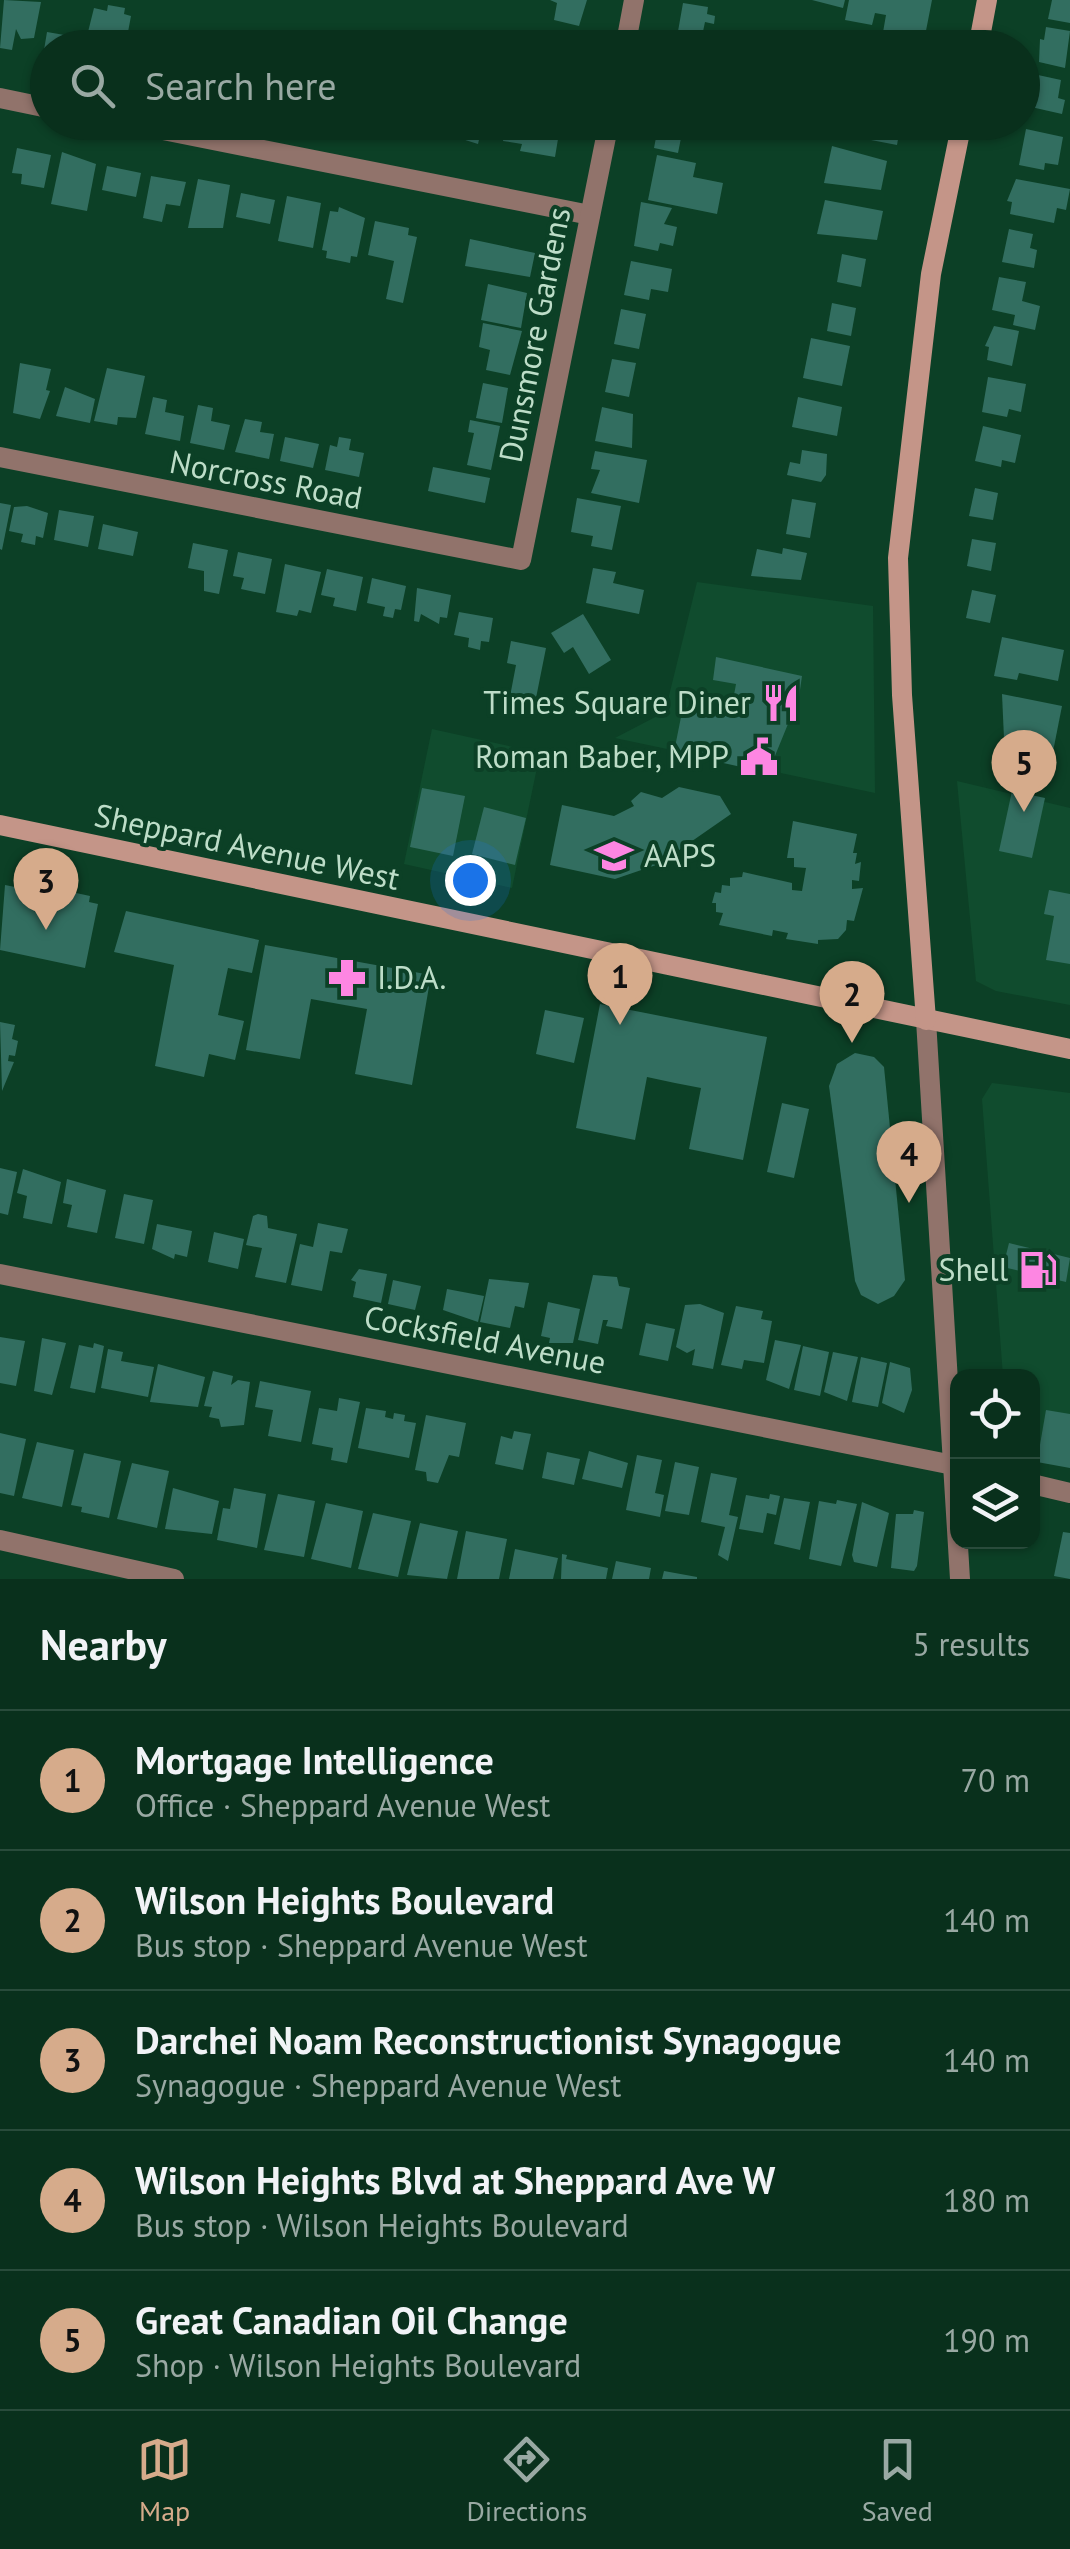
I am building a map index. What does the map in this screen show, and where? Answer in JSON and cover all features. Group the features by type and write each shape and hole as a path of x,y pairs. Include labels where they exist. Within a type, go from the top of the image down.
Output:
{"main road":[{"path":"981,30 987,0"},
{"path":"926,1020 902,695 898,558 931,274 958,140"},
{"name":"Sheppard Avenue West","path":"0,826 1070,1049"}],"street":[{"path":"628,30 634,0"},
{"path":"0,98 30,104"},
{"path":"213,140 590,215"},
{"name":"Dunsmore Gardens","path":"521,560 605,140"},
{"name":"Norcross Road","path":"0,457 521,560"},
{"path":"926,1020 954,1459"},
{"name":"Cocksfield Avenue","path":"0,1274 950,1464"},
{"path":"1040,1486 1070,1493"},
{"path":"0,1540 174,1579"},
{"path":"958,1549 960,1579"}],"shaded area":[{"path":"697,582 873,606 875,793 615,738 665,712"},
{"path":"432,729 540,753 512,888 404,864"},
{"path":"957,781 1070,808 1070,1005 996,991 976,981"},
{"path":"992,1083 1070,1093 1070,1466 1040,1460 1040,1369 1002,1369 982,1099"}],"building":[{"path":"4,0 41,2 30,38 21,39 16,29 12,50 0,48"},
{"path":"550,0 587,0 579,26 554,20 557,3"},
{"path":"812,0 845,0 843,8"},
{"path":"849,0 932,0 926,30 883,30 886,15 875,13 872,25 845,20"},
{"path":"1052,0 1070,0 1070,23 1048,19"},
{"path":"683,3 708,7 707,14 715,16 714,24 705,22 703,30 678,30"},
{"path":"108,5 125,8 124,14 131,16 128,30 88,30 94,8 107,11"},
{"path":"1046,27 1070,31 1065,68 1040,62 1040,39 1044,40"},
{"path":"1040,75 1061,80 1058,98 1065,100 1062,114 1040,109"},
{"path":"1040,132 1063,137 1058,165 1045,163 1044,170 1019,165 1024,140 1040,140"},
{"path":"558,140 555,157 520,151 522,144 503,141"},
{"path":"656,140 681,140 678,153 654,148"},
{"path":"871,140 898,140 897,145"},
{"path":"832,146 887,161 881,190 824,183"},
{"path":"17,148 51,155 44,188 21,184 22,174 12,173"},
{"path":"62,152 96,164 87,211 51,204"},
{"path":"657,155 696,163 693,177 723,183 717,214 648,200"},
{"path":"107,166 141,173 136,197 102,190"},
{"path":"151,176 186,182 180,206 166,204 162,222 143,218"},
{"path":"198,179 230,185 223,228 188,228"},
{"path":"1016,179 1070,189 1066,210 1057,208 1054,223 1010,214 1012,202 1007,201"},
{"path":"241,193 275,200 270,224 236,217"},
{"path":"287,196 321,203 313,248 278,241"},
{"path":"825,200 883,211 877,240 817,234"},
{"path":"641,202 672,208 664,224 677,227 673,246 660,243 658,251 634,246"},
{"path":"339,207 365,218 357,257 351,256 350,263 326,258 327,251 322,250 330,211 338,212"},
{"path":"375,221 409,228 408,235 417,237 403,303 386,299 394,261 368,255"},
{"path":"1009,229 1033,234 1030,248 1037,250 1034,268 1002,262"},
{"path":"470,239 535,253 530,277 465,266"},
{"path":"842,254 866,259 861,287 837,282"},
{"path":"631,261 672,269 668,292 651,289 649,300 624,295"},
{"path":"999,277 1026,282 1022,301 1040,306 1035,330 1013,325 1015,315 992,310"},
{"path":"488,284 527,293 521,328 481,320"},
{"path":"832,303 856,308 851,336 827,331"},
{"path":"621,309 646,314 639,349 614,344"},
{"path":"483,323 522,331 510,375 486,370 490,350 479,347"},
{"path":"994,326 1019,331 1012,366 987,360 989,347 985,346"},
{"path":"811,338 850,346 842,386 803,378"},
{"path":"612,359 636,363 629,397 605,392"},
{"path":"20,363 51,369 46,390 50,391 40,419 13,413"},
{"path":"107,368 145,376 136,418 118,417 117,425 94,421"},
{"path":"988,377 1026,384 1021,412 1009,409 1007,417 982,412"},
{"path":"483,383 508,388 502,423 476,418"},
{"path":"65,387 95,399 90,423 56,416"},
{"path":"153,397 167,400 165,412 184,416 180,441 145,434"},
{"path":"798,397 842,407 837,436 792,427"},
{"path":"198,405 213,408 211,421 230,425 224,450 190,443"},
{"path":"602,407 633,414 632,448 595,441"},
{"path":"245,419 262,422 260,432 274,434 269,459 235,452"},
{"path":"470,420 500,426 491,470 467,465 474,433 468,432"},
{"path":"983,426 1021,435 1015,463 1002,460 1001,467 975,461"},
{"path":"285,437 319,444 313,468 280,461"},
{"path":"339,437 351,439 349,450 364,453 359,477 325,470 330,445 337,447"},
{"path":"802,450 827,454 826,475 821,482 787,475 790,462 800,464"},
{"path":"595,451 647,460 639,503 591,493 600,470 591,469"},
{"path":"433,467 490,478 485,503 428,491"},
{"path":"975,488 998,493 993,520 969,516"},
{"path":"577,498 621,506 612,550 591,546 593,536 571,532"},
{"path":"792,499 816,503 810,538 786,534"},
{"path":"0,503 11,505 2,550 0,549"},
{"path":"27,506 48,513 43,538 36,536 35,545 21,542 23,534 9,531 14,507"},
{"path":"59,510 94,516 88,547 54,540"},
{"path":"103,524 138,532 133,556 98,549"},
{"path":"972,539 996,543 991,571 967,566"},
{"path":"193,543 228,550 219,594 204,591 204,571 188,568"},
{"path":"783,548 807,553 801,580 751,576 757,549 782,554"},
{"path":"238,552 272,559 265,594 241,589 244,578 233,576"},
{"path":"285,564 321,572 311,613 299,610 297,616 276,612"},
{"path":"593,568 616,572 613,583 644,590 639,614 586,603"},
{"path":"327,569 363,577 356,611 333,606 335,598 321,595"},
{"path":"372,578 406,586 401,610 395,609 393,618 383,616 385,607 367,603"},
{"path":"417,588 451,595 447,618 440,617 439,624 421,614 419,622 414,621"},
{"path":"972,590 996,595 990,623 966,618"},
{"path":"459,612 493,618 489,642 481,641 480,650 468,647 469,638 454,635"},
{"path":"583,614 611,660 589,674 573,647 564,653 551,633"},
{"path":"1002,637 1064,650 1058,681 1019,673 1017,680 994,676"},
{"path":"511,641 546,648 533,713 508,707 516,665 507,663"},
{"path":"716,657 802,676 799,697 768,773 674,752 683,707 730,717 736,684 713,680"},
{"path":"1002,694 1062,706 1046,787 1006,782"},
{"path":"679,787 720,796 731,814 659,864 615,879 550,865 562,805 614,816 634,806 631,801 641,792 662,798"},
{"path":"422,788 465,796 453,856 410,847"},
{"path":"1012,791 1045,798 1032,858 999,851"},
{"path":"484,807 526,818 515,865 472,854"},
{"path":"793,821 857,834 853,853 857,853 855,864 861,862 859,881 852,880 852,889 863,888 854,921 847,920 846,930 838,939 818,940 818,944 786,939 788,933 773,930 772,936 719,925 723,913 716,912 716,903 712,903 715,892 721,893 722,885 730,886 730,878 742,877 743,872 792,883 792,890 802,891 806,868 794,867 794,858 787,858"},
{"path":"21,881 90,896 89,902 98,904 85,968 0,950 5,885 20,888"},
{"path":"1049,890 1070,894 1070,964 1046,960 1054,916 1044,914"},
{"path":"126,911 259,940 252,973 228,968 218,1015 244,1021 235,1060 209,1054 204,1077 155,1066 174,965 114,952"},
{"path":"265,945 431,975 412,1085 355,1074 367,1009 311,999 300,1059 246,1050"},
{"path":"600,1004 767,1037 743,1160 689,1149 701,1088 647,1077 635,1140 576,1128"},
{"path":"545,1010 584,1018 574,1063 536,1054"},
{"path":"0,1022 15,1025 12,1039 18,1041 15,1056 9,1055 8,1061 14,1062 2,1091"},
{"path":"855,1053 874,1057 884,1067 905,1280 894,1296 878,1304 861,1295 855,1281 829,1086 837,1064"},
{"path":"782,1103 809,1109 794,1178 767,1172"},
{"path":"0,1168 17,1172 8,1215 0,1213"},
{"path":"23,1169 61,1182 52,1224 23,1218 27,1196 17,1193"},
{"path":"67,1179 106,1190 97,1233 67,1227 72,1205 63,1203"},
{"path":"124,1194 153,1200 144,1244 115,1238"},
{"path":"253,1216 267,1216 268,1228 297,1234 286,1283 255,1277 262,1248 246,1245"},
{"path":"318,1223 348,1229 342,1253 330,1251 322,1291 291,1285 300,1244 313,1247"},
{"path":"157,1224 192,1231 187,1257 175,1254 174,1259 152,1249"},
{"path":"214,1232 244,1239 238,1269 208,1262"},
{"path":"1009,1243 1070,1258 1066,1282 1003,1267"},
{"path":"359,1269 387,1274 381,1303 353,1297 356,1282 351,1280"},
{"path":"593,1275 617,1277 619,1286 630,1288 622,1329 606,1326 608,1320 603,1320 598,1344 578,1340"},
{"path":"489,1279 529,1283 524,1308 515,1306 510,1328 480,1322"},
{"path":"393,1280 421,1286 415,1310 388,1304"},
{"path":"447,1289 484,1296 478,1322 443,1310"},
{"path":"548,1302 580,1309 573,1343 549,1343 550,1338 541,1336"},
{"path":"700,1304 724,1313 713,1369 692,1365 695,1349 687,1353 676,1347 685,1305"},
{"path":"736,1306 763,1311 761,1319 772,1321 764,1363 744,1360 742,1369 721,1365"},
{"path":"646,1323 675,1329 668,1361 639,1355"},
{"path":"0,1337 25,1341 16,1386 0,1383"},
{"path":"42,1338 66,1343 52,1395 34,1391"},
{"path":"775,1340 801,1345 789,1389 766,1380"},
{"path":"94,1343 104,1346 95,1393 70,1388 79,1345 93,1348"},
{"path":"803,1346 829,1352 820,1396 794,1390"},
{"path":"108,1349 123,1352 121,1361 154,1367 148,1397 101,1388"},
{"path":"833,1352 858,1357 847,1401 824,1392"},
{"path":"861,1357 887,1363 878,1407 852,1402"},
{"path":"890,1362 910,1368 912,1390 904,1413 882,1403"},
{"path":"158,1364 205,1377 198,1407 150,1402"},
{"path":"213,1371 233,1376 231,1385 238,1380 250,1382 244,1425 221,1427 219,1419 209,1417 212,1407 204,1406"},
{"path":"260,1381 311,1391 301,1442 268,1436 273,1410 255,1407"},
{"path":"339,1398 360,1402 347,1463 331,1460 333,1448 312,1444 319,1408 337,1411"},
{"path":"366,1408 386,1411 385,1417 393,1419 394,1413 405,1415 404,1421 416,1423 409,1458 358,1448"},
{"path":"1046,1410 1070,1414 1070,1468 1040,1463"},
{"path":"426,1415 466,1423 459,1457 449,1455 438,1483 427,1481 426,1472 415,1470"},
{"path":"514,1431 531,1434 523,1470 495,1464 501,1436 512,1439"},
{"path":"0,1433 26,1439 14,1496 0,1493"},
{"path":"37,1442 74,1450 62,1507 22,1498"},
{"path":"589,1451 628,1463 622,1488 582,1479"},
{"path":"547,1452 580,1459 574,1485 542,1478"},
{"path":"84,1453 121,1461 109,1518 81,1512 82,1507 71,1505"},
{"path":"637,1455 662,1460 655,1493 664,1495 660,1517 626,1510"},
{"path":"675,1462 699,1467 689,1515 665,1511"},
{"path":"132,1463 169,1471 157,1528 117,1519"},
{"path":"711,1473 737,1478 729,1515 738,1517 728,1561 718,1555 725,1527 701,1522"},
{"path":"173,1488 219,1501 212,1534 165,1529"},
{"path":"234,1488 266,1494 257,1548 217,1540 223,1508 230,1509"},
{"path":"278,1494 315,1501 304,1557 264,1550"},
{"path":"770,1494 780,1496 776,1515 767,1513 763,1533 739,1529 746,1495 769,1499"},
{"path":"784,1498 810,1502 800,1550 774,1544"},
{"path":"837,1500 857,1504 841,1566 809,1559 819,1501 836,1504"},
{"path":"862,1502 889,1513 877,1567 854,1562 852,1555"},
{"path":"326,1503 363,1511 351,1568 311,1559"},
{"path":"914,1510 924,1512 917,1566 914,1571 891,1568 896,1514 913,1514"},
{"path":"373,1513 411,1521 398,1577 358,1569"},
{"path":"420,1523 458,1531 447,1579 407,1575"},
{"path":"466,1531 507,1539 499,1579 457,1579"},
{"path":"1063,1532 1070,1533 1070,1579 1054,1576"},
{"path":"515,1549 558,1558 553,1579 509,1579"},
{"path":"562,1554 567,1555 566,1559 608,1568 606,1579 561,1579"},
{"path":"616,1561 651,1568 649,1579 612,1579"},
{"path":"664,1571 697,1577 697,1579 662,1579"}],"place":[{"name":"Times Square Diner","path":"781,703"},
{"name":"Roman Baber, MPP","path":"759,757"},
{"name":"Great Canadian Oil Change","path":"1024,812"},
{"name":"AAPS","path":"614,856"},
{"name":"Darchei Noam Reconstructionist Synagogue","path":"46,930"},
{"name":"I.D.A.","path":"347,978"},
{"name":"Mortgage Intelligence","path":"620,1025"},
{"name":"Wilson Heights Boulevard","path":"852,1043"},
{"name":"Wilson Heights Blvd at Sheppard Ave W","path":"909,1203"},
{"name":"Shell","path":"1038,1270"}]}
